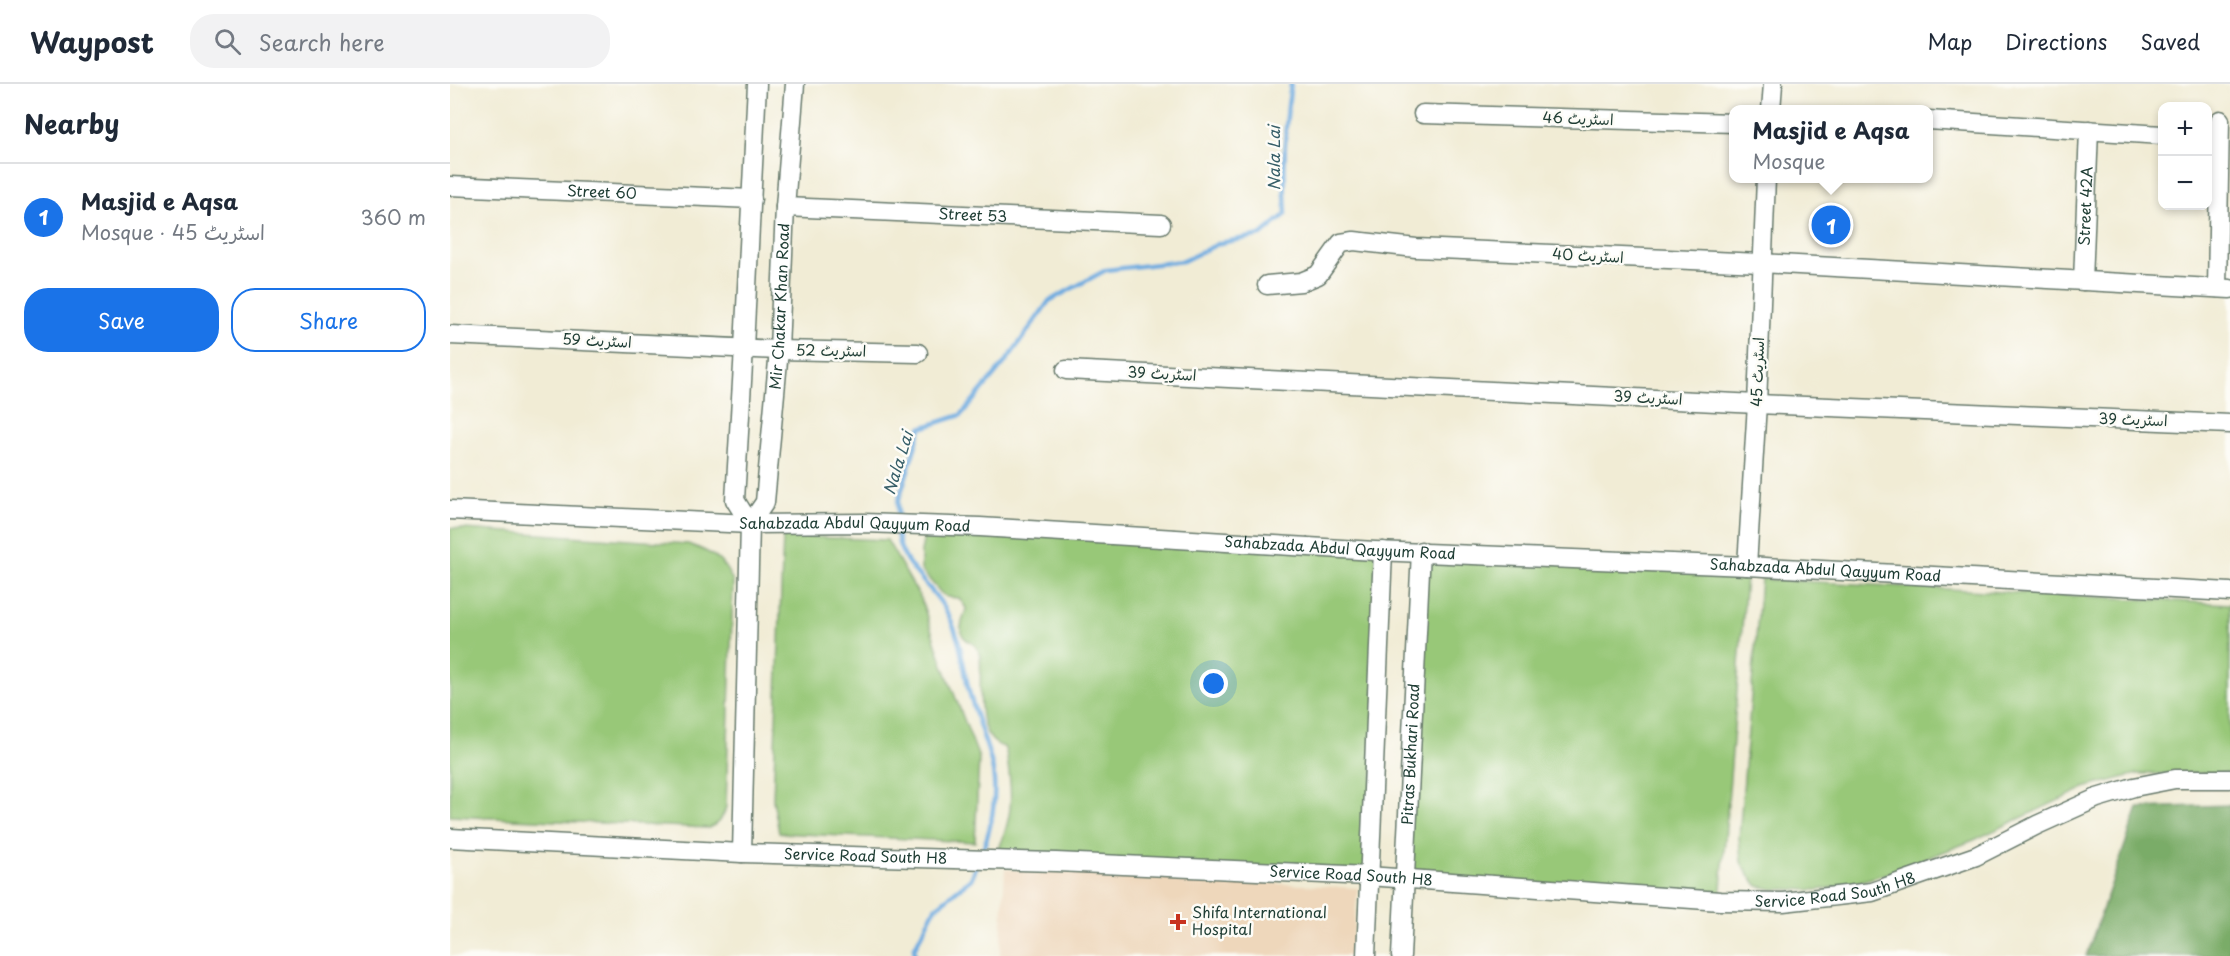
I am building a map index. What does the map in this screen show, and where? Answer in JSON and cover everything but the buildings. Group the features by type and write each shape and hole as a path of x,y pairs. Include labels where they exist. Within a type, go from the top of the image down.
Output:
{"street":[{"path":"750,524 735,500 757,84"},
{"name":"Mir Chakar Khan Road","path":"742,853 750,524 765,502 779,350 785,207 795,84"},
{"path":"1771,105 1773,84"},
{"name":"اسٹریٹ 46","path":"1423,114 1729,123"},
{"path":"1933,120 2158,135"},
{"path":"2220,120 2224,288"},
{"name":"Street 42A","path":"2083,281 2090,130"},
{"name":"اسٹریٹ 45","path":"1747,566 1757,404 1766,183"},
{"name":"Street 60","path":"450,186 752,199"},
{"name":"Street 53","path":"785,207 1161,224"},
{"name":"اسٹریٹ 40","path":"1267,285 1301,282 1318,275 1341,243 1354,241 1416,248 1761,263 2224,288"},
{"name":"اسٹریٹ 59","path":"450,335 744,348"},
{"name":"اسٹریٹ 52","path":"744,348 918,352"},
{"name":"اسٹریٹ 39","path":"1066,370 1757,404 2230,424"},
{"name":"Sahabzada Abdul Qayyum Road","path":"450,510 750,524 864,523 980,527 1383,551 1747,566 2230,592"},
{"path":"1366,956 1383,551"},
{"name":"Pitras Bukhari Road","path":"1401,956 1421,551"},
{"name":"Service Road South H8","path":"450,838 742,853 1056,862 1368,876 1720,901 1783,902 1872,892 1976,856 2097,798 2125,790 2175,779 2230,779"}],"shaded area":[{"name":"Shifa International Hospital","path":"1005,869 1358,888 1351,956 1000,956"}],"green space":[{"path":"926,525 1383,551 1368,876 994,861 1005,832 1010,808 1011,796 1006,752 1004,747 994,741 987,732 983,721 979,650 962,635 961,631 966,608 959,598 947,597 941,593 921,570 921,552"},
{"path":"450,528 688,544 710,553 725,567 733,582 726,806 718,822 709,828 450,816"},
{"path":"783,536 887,540 921,599 943,665 979,758 975,842 779,833 773,800"},
{"path":"1421,551 1747,566 1720,901 1404,879"},
{"path":"1761,579 2230,604 2230,773 2137,774 2087,787 1974,840 1889,873 1819,890 1773,889 1758,886 1741,862 1739,837"},
{"path":"2230,805 2230,956 2086,956 2138,808"}],"waterway":[{"name":"Nala Lai","path":"898,521 898,502 921,428 961,415 1007,360 1049,301 1106,270 1183,261 1220,243 1261,235 1286,214 1285,149 1291,84"},
{"name":"Nala Lai","path":"897,529 902,552 945,609 955,629 971,700 990,757 994,781 993,806 989,831 981,855"},
{"name":"Nala Lai","path":"915,956 914,949 935,908 971,879 977,865"}],"place":[{"name":"Masjid e Aqsa","path":"1831,225"},
{"name":"Shifa International Hospital","path":"1178,922"}]}
